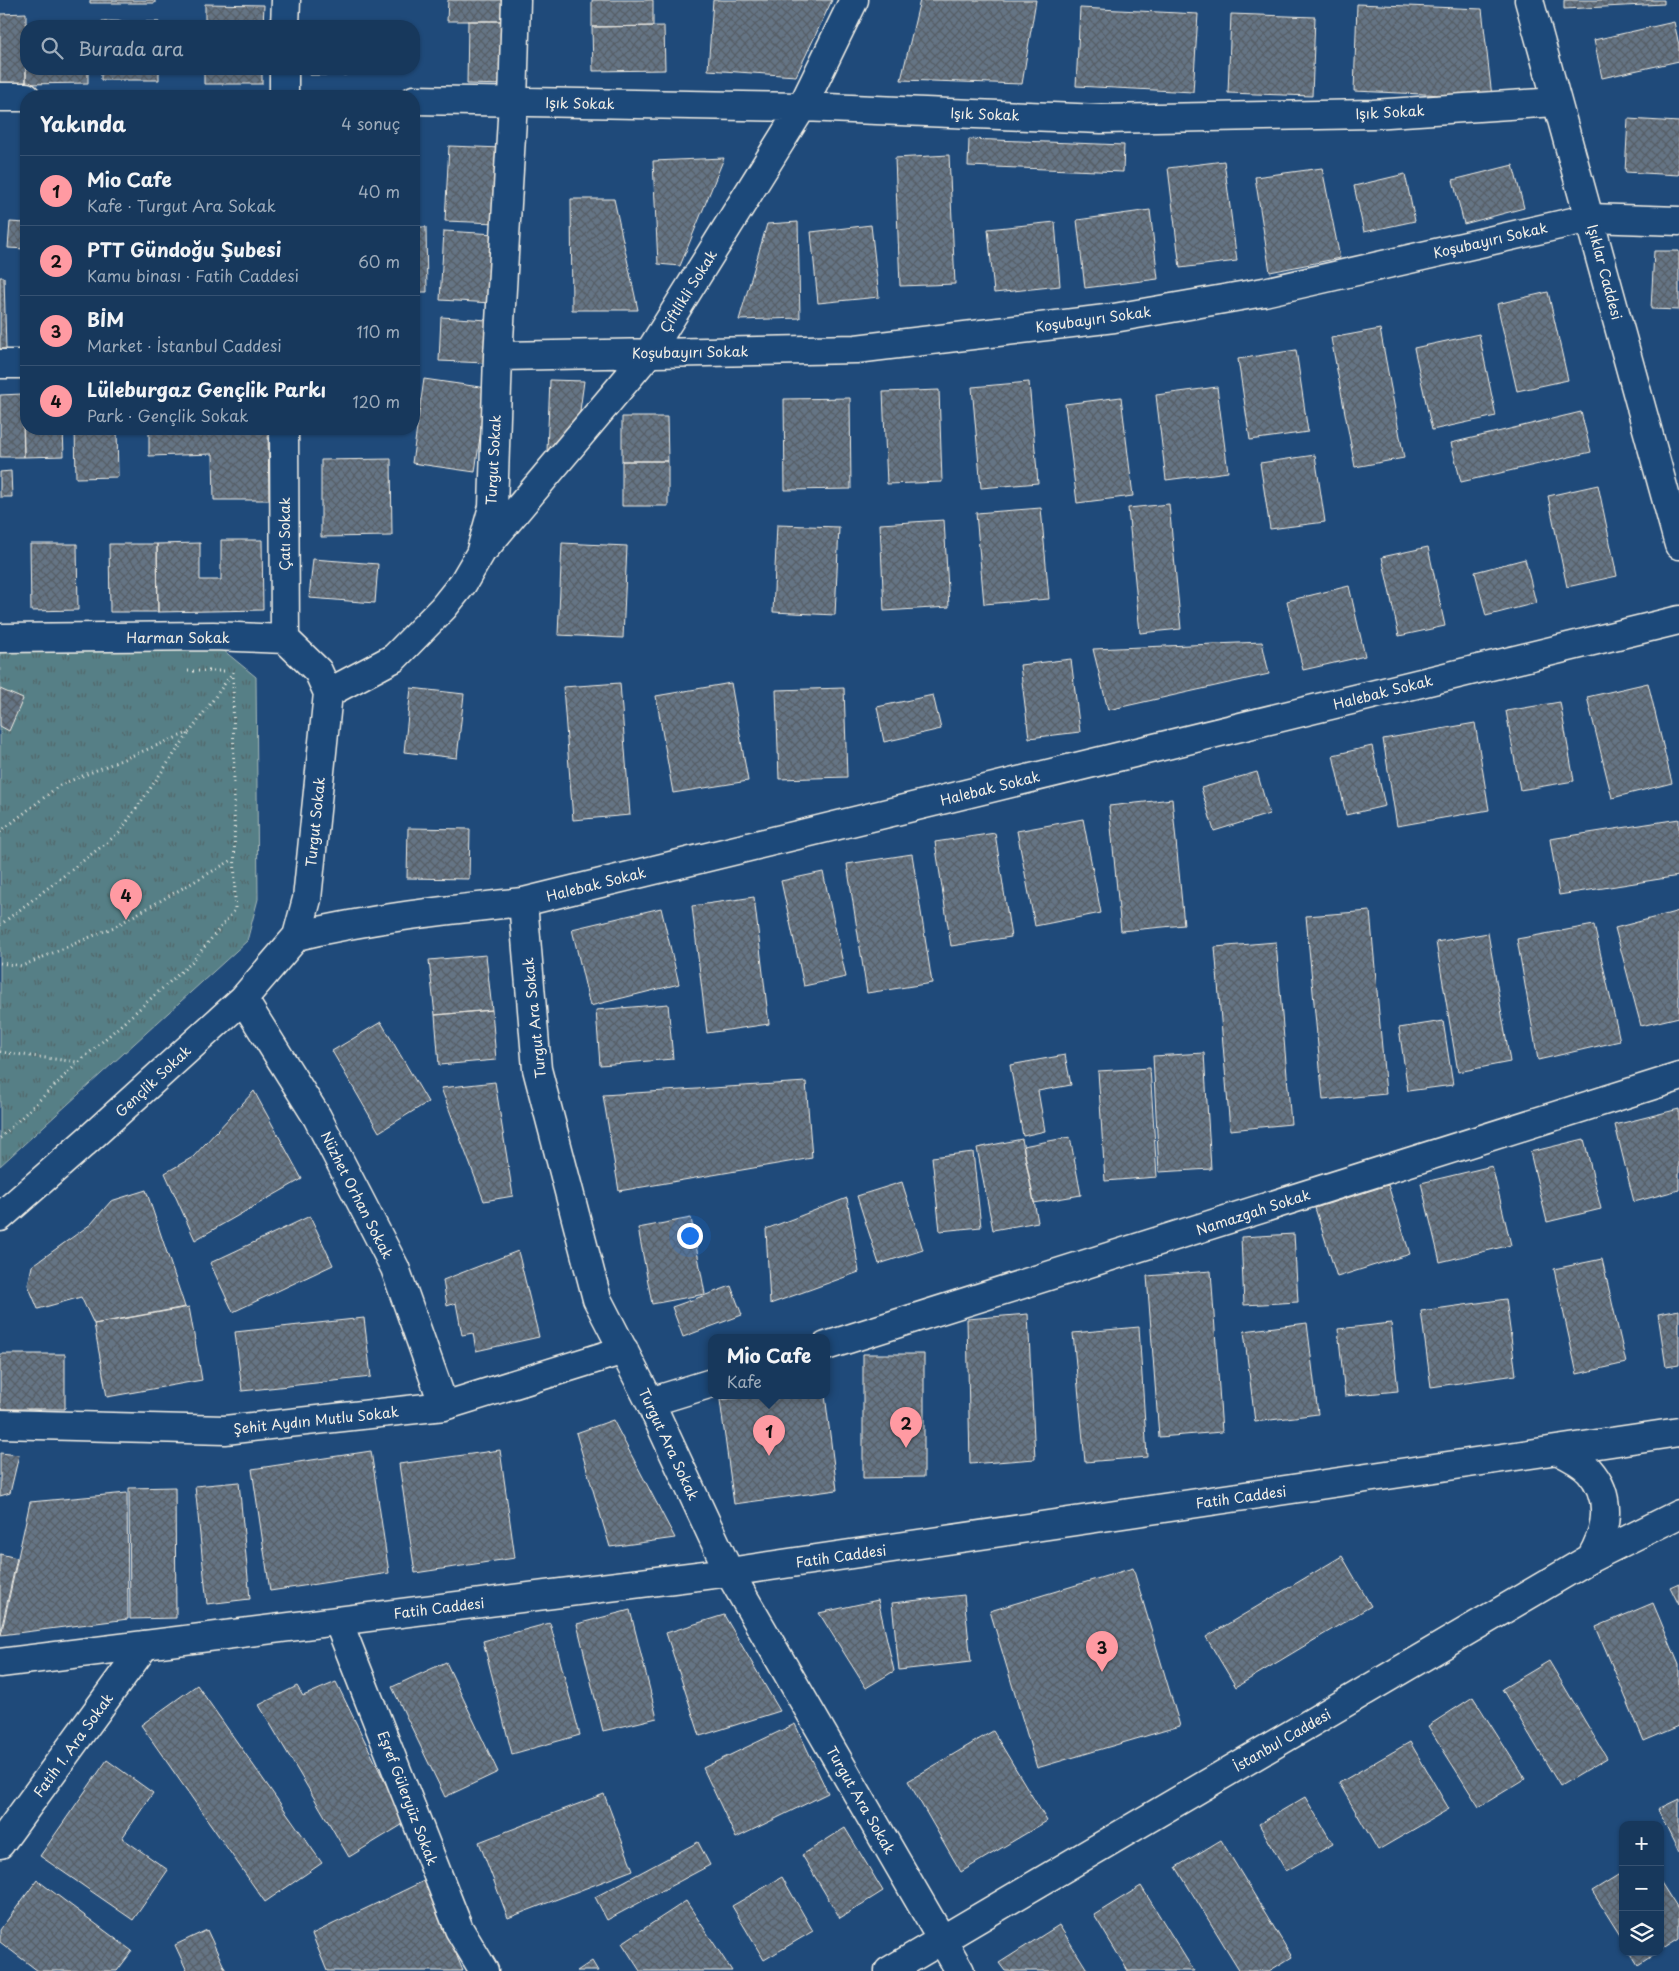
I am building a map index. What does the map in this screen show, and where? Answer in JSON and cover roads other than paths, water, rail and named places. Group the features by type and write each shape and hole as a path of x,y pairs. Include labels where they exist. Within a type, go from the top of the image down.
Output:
{"street":[{"path":"285,20 286,0"},
{"name":"Turgut Sokak","path":"297,936 307,899 328,693 394,658 443,608 462,583 480,554 493,507 498,356 513,102 516,0"},
{"name":"Çiftlikli Sokak","path":"480,554 649,353 802,107 854,0"},
{"name":"Işıklar Caddesi","path":"1529,0 1679,545"},
{"path":"284,75 284,90"},
{"path":"0,97 20,97"},
{"name":"Işık Sokak","path":"420,100 802,107 1101,119 1373,114 1556,102"},
{"name":"Koşubayırı Sokak","path":"498,356 856,349 1114,318 1264,292 1590,218 1679,221"},
{"path":"0,364 20,364"},
{"name":"Çatı Sokak","path":"284,435 285,639"},
{"name":"Halebak Sokak","path":"297,936 342,925 438,911 523,902 1679,620"},
{"name":"Harman Sokak","path":"0,638 214,636 285,639"},
{"path":"285,639 318,671 328,693"},
{"name":"Turgut Ara Sokak","path":"523,902 536,1068 598,1299 650,1402 729,1572 960,1971"},
{"name":"Gençlik Sokak","path":"0,1217 98,1132 243,998 297,936"},
{"name":"Nüzhet Orhan Sokak","path":"243,998 317,1117 395,1268 444,1406"},
{"name":"Namazgah Sokak","path":"830,1345 1679,1077"},
{"name":"Şehit Aydın Mutlu Sokak","path":"0,1424 225,1430 444,1406 624,1350"},
{"path":"650,1402 708,1384"},
{"name":"Fatih Caddesi","path":"0,1663 729,1572 1679,1432"},
{"path":"1559,1451 1576,1460 1588,1470 1598,1483 1604,1499 1606,1515 1604,1530 1599,1545 1591,1558"},
{"name":"İstanbul Caddesi","path":"889,1971 1591,1558 1679,1514"},
{"name":"Eşref Güleryüz Sokak","path":"338,1621 459,1929 484,1971"},
{"name":"Fatih 1. Ara Sokak","path":"0,1844 145,1645"}],"place":[{"name":"Lüleburgaz Gençlik Parkı","path":"126,920"},
{"name":"PTT Gündoğu Şubesi","path":"906,1448"},
{"name":"Mio Cafe","path":"769,1456"},
{"name":"BİM","path":"1102,1672"}]}
